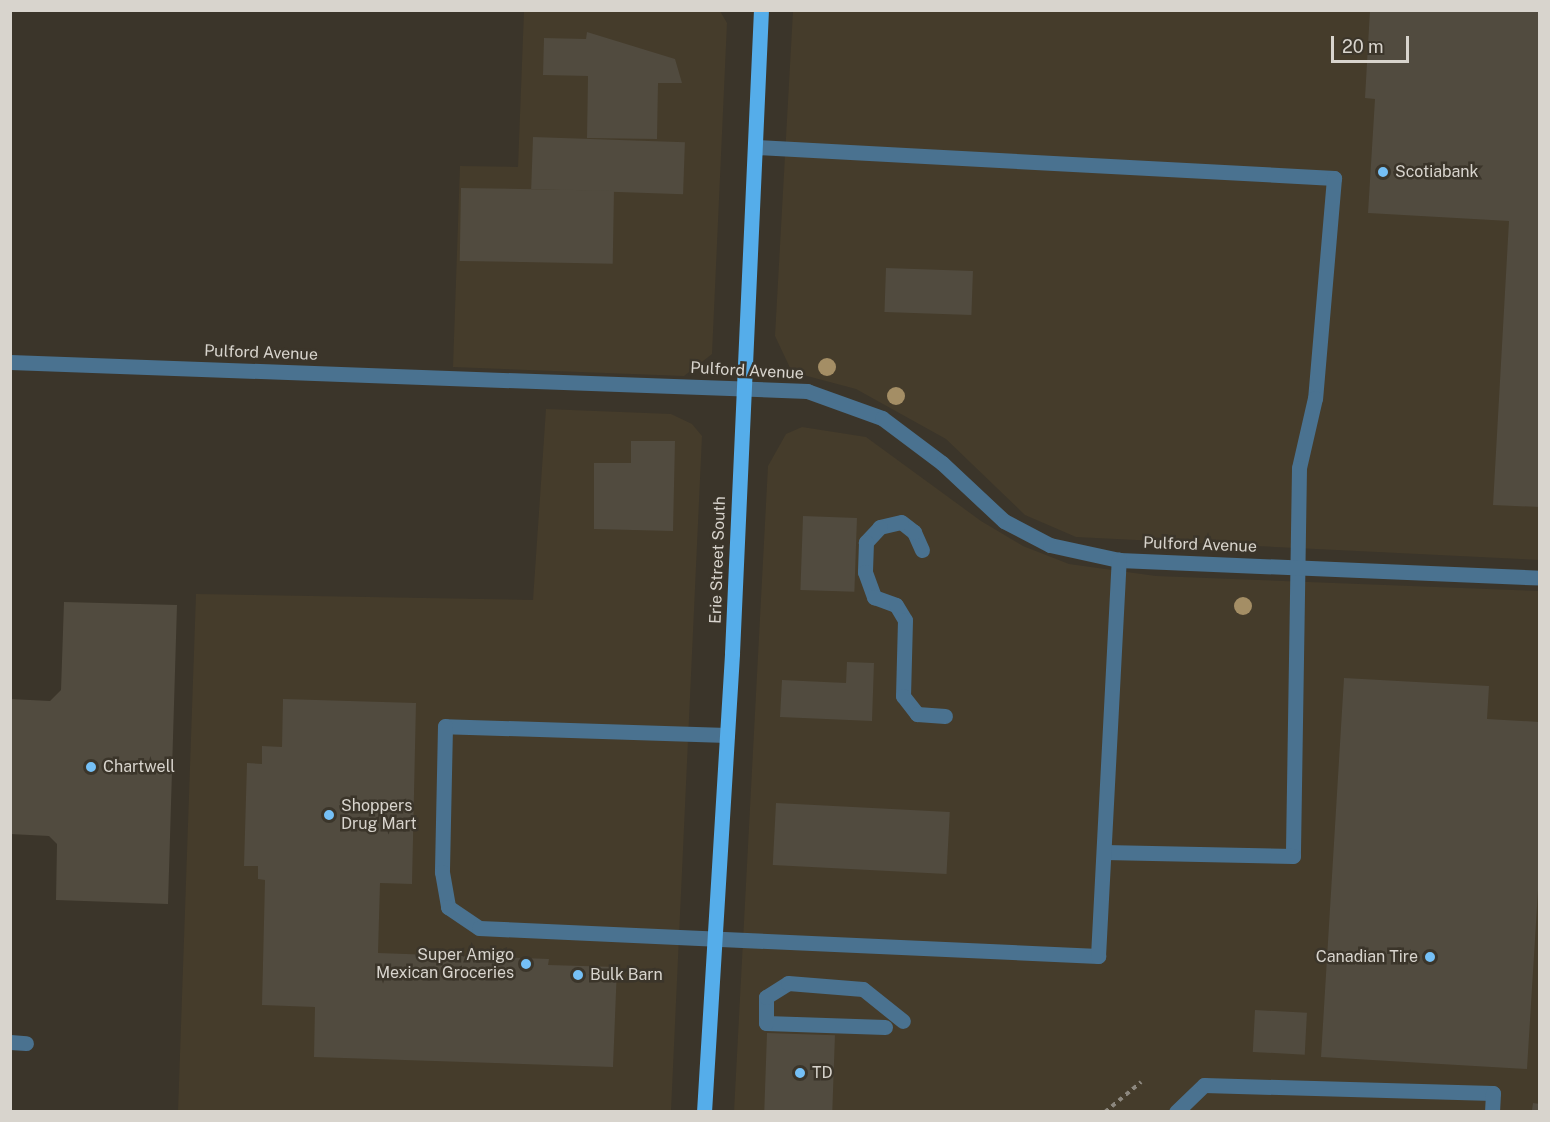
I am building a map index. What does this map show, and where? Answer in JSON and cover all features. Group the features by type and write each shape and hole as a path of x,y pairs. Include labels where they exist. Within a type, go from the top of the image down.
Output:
{"main road":[{"name":"Erie Street South","path":"704,1112 727,735 761,10"}],"street":[{"path":"754,147 1334,178 1315,398 1299,468 1293,856 1104,852"},
{"name":"Pulford Avenue","path":"10,362 807,391 882,418 942,463 1004,521 1050,545 1119,560 1539,578"},
{"path":"922,550 914,532 901,522 880,527 866,542 865,572 874,597 897,605 905,620 903,696 916,714 945,716"},
{"path":"727,735 445,726 442,872 448,907 479,928 716,936 1098,956 1119,560"},
{"path":"885,1026 766,1023 766,997 788,983 863,989 903,1021"},
{"path":"10,1042 26,1043"},
{"path":"1176,1112 1204,1086 1493,1093 1492,1112"}],"path":[{"path":"1105,1112 1141,1082"}],"shaded area":[{"path":"524,11 720,11 727,23 712,354 684,376 453,367 460,166 518,167"},
{"path":"793,11 1539,11 1539,560 1076,537 1025,515 946,439 856,389 792,372 775,336"},
{"path":"546,409 671,414 692,424 702,436 671,1111 178,1112 196,594 533,600"},
{"path":"802,427 866,437 981,521 1023,546 1069,564 1156,576 1539,591 1539,1111 734,1112 768,466 786,434"}],"building":[{"path":"1370,10 1540,10 1540,507 1493,505 1509,221 1368,213 1375,99 1365,98"},
{"path":"587,32 675,59 682,83 658,83 657,139 587,138 588,76 543,75 544,38 586,39"},
{"path":"533,137 685,142 683,194 531,189"},
{"path":"461,188 614,191 613,264 460,261"},
{"path":"886,268 973,271 971,315 884,312"},
{"path":"631,441 675,441 673,531 594,529 594,463 631,463"},
{"path":"803,516 857,518 854,592 800,590"},
{"name":"Chartwell","path":"64,602 177,605 168,904 56,900 57,844 49,836 10,834 10,699 50,701 61,690"},
{"path":"847,662 874,663 872,721 780,717 782,680 846,683"},
{"name":"Canadian Tire","path":"1344,678 1489,686 1487,719 1540,722 1540,858 1527,1069 1321,1057"},
{"path":"283,699 416,703 412,884 380,883 378,953 549,959 548,965 617,967 613,1067 314,1057 315,1007 262,1005 265,880 258,879 258,866 244,866 247,763 262,764 262,746 282,747"},
{"path":"776,803 950,812 947,874 773,865"},
{"path":"1255,1010 1307,1013 1305,1055 1253,1052"},
{"name":"TD","path":"767,1033 835,1035 832,1112 764,1112"},
{"path":"1533,1103 1540,1104 1539,1112 1532,1112"}],"place":[{"name":"Scotiabank","path":"1383,172"},
{"name":"Chartwell","path":"91,767"},
{"name":"Shoppers Drug Mart","path":"329,815"},
{"name":"Canadian Tire","path":"1430,957"},
{"name":"Super Amigo Mexican Groceries","path":"526,964"},
{"name":"Bulk Barn","path":"578,975"},
{"name":"TD","path":"800,1073"}]}
